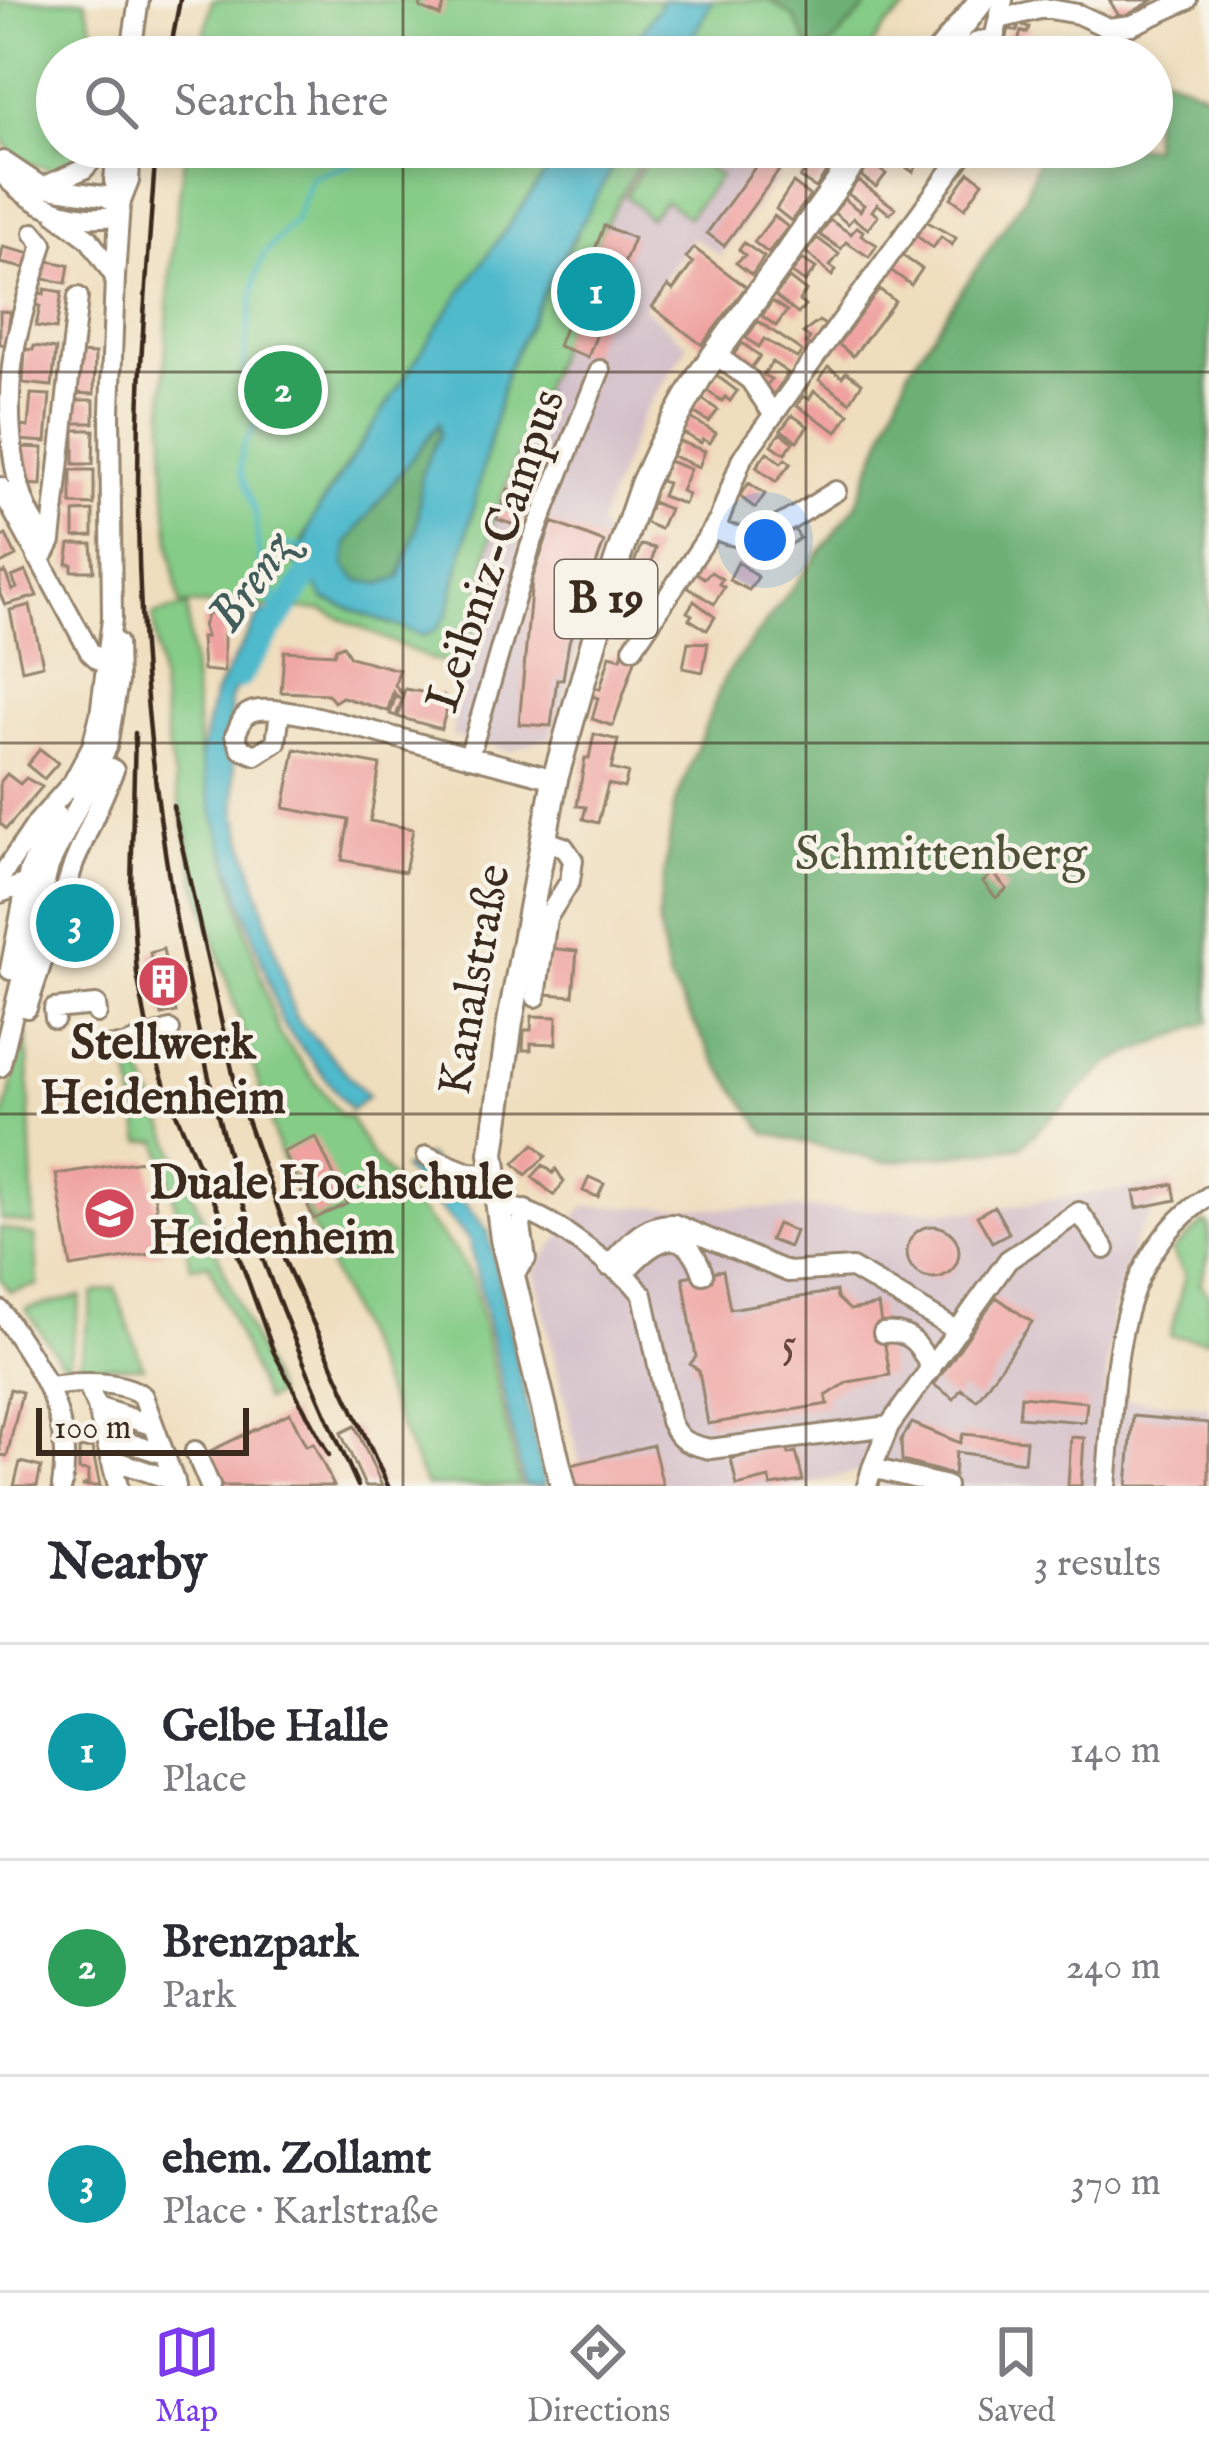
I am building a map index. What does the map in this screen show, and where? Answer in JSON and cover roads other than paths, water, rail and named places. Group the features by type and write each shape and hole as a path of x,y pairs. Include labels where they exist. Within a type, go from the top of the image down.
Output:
{"main road":[{"path":"942,36 969,0"},
{"name":"B 19","path":"555,778 643,484 672,424 715,354 849,168"},
{"name":"Kanalstraße","path":"555,778 497,1098 492,1174 563,1486"}],"street":[{"path":"134,36 140,0"},
{"path":"993,23 1044,8 1078,14 1108,28 1132,25 1187,0"},
{"path":"0,159 42,187 104,196 120,209"},
{"path":"42,187 85,168"},
{"path":"115,168 120,209"},
{"path":"0,878 26,856 95,759 115,710 110,411 120,209 130,168"},
{"path":"633,648 714,528 735,470 953,168"},
{"path":"0,171 21,192 89,239 115,278"},
{"path":"48,208 93,218 120,209"},
{"path":"34,233 43,244 13,358 13,463 36,526 51,541"},
{"path":"38,557 51,541 77,297"},
{"path":"715,354 750,380 773,414"},
{"name":"Leibniz-Campus","path":"469,757 530,547 600,370"},
{"path":"0,487 89,652 112,661"},
{"path":"714,528 735,538 754,537 836,491"},
{"path":"280,712 275,742 256,755 241,749 236,735 248,709 280,712 318,717 555,778"},
{"path":"26,856 95,759"},
{"path":"0,1028 16,1005 108,788 113,770 95,759"},
{"name":"Kanalstraße","path":"536,997 547,918 570,881 573,860 564,847 543,840"},
{"path":"0,1067 16,1005 36,880 26,856"},
{"path":"16,1005 20,918 36,880"},
{"path":"0,893 36,880"},
{"path":"0,904 20,918"},
{"path":"16,1005 39,1014 96,1005 97,1013"},
{"path":"102,1047 123,1046 170,1030"},
{"path":"427,1156 469,1173 492,1174"},
{"path":"1106,1486 1120,1347 1132,1292 1147,1255 1163,1233 1209,1196"},
{"path":"497,1208 525,1210 615,1270 647,1303 670,1421 686,1444 710,1449 889,1426"},
{"path":"512,1276 526,1259 520,1226 525,1210"},
{"path":"946,1486 869,1479 889,1426 1008,1260 1079,1212 1105,1250"},
{"path":"615,1270 644,1230 657,1223 674,1224 788,1272 852,1268 958,1331"},
{"path":"615,1270 663,1239 684,1243 698,1256 703,1274"},
{"path":"0,1310 50,1386 64,1434 62,1486"},
{"path":"883,1334 894,1332 914,1340 931,1370"},
{"path":"87,1384 118,1486"},
{"path":"50,1386 134,1389 142,1396 176,1484"},
{"path":"97,1407 154,1426"},
{"path":"104,1435 164,1454"},
{"path":"195,1451 210,1486"},
{"path":"110,1460 176,1484"}],"water":[{"path":"663,0 713,0 693,36 639,36"},
{"path":"549,168 612,168 507,370 447,615 436,630 423,636 324,599 309,574 292,561 313,518 446,314","holes":["439,423 440,434 422,472 417,527 400,577 381,584 357,580 345,566 347,543"]},
{"path":"261,611 274,618 230,699 236,814 295,1017 368,1096 351,1110 282,1023 215,819 200,758 213,697"},
{"path":"427,1156 488,1232 545,1486 524,1486 469,1240 403,1169"}],"waterway":[{"path":"277,619 261,577 255,512 240,470 242,449 258,407 244,373 245,351 256,275 264,254 296,219 311,177 338,168"},
{"path":"283,610 270,584 273,551 281,545 304,550"},
{"name":"Brenz","path":"239,677 327,547"}],"railway":[{"path":"173,36 180,0"},
{"path":"155,168 141,365 138,531 147,696 166,861 197,1024 235,1178 282,1309 358,1486"},
{"path":"135,733 131,888 137,974 149,1037 168,1095 243,1267 274,1353 329,1455"},
{"path":"173,806 237,1092 291,1245"},
{"path":"270,1229 388,1486"}],"place":[{"name":"Gelbe Halle","path":"596,292"},
{"name":"Brenzpark","path":"283,390"},
{"name":"ehem. Zollamt","path":"75,923"},
{"name":"Stellwerk Heidenheim","path":"163,982"},
{"name":"Duale Hochschule Heidenheim","path":"110,1213"}],"park label":[{"name":"Schmittenberg","path":"941,856"}]}
